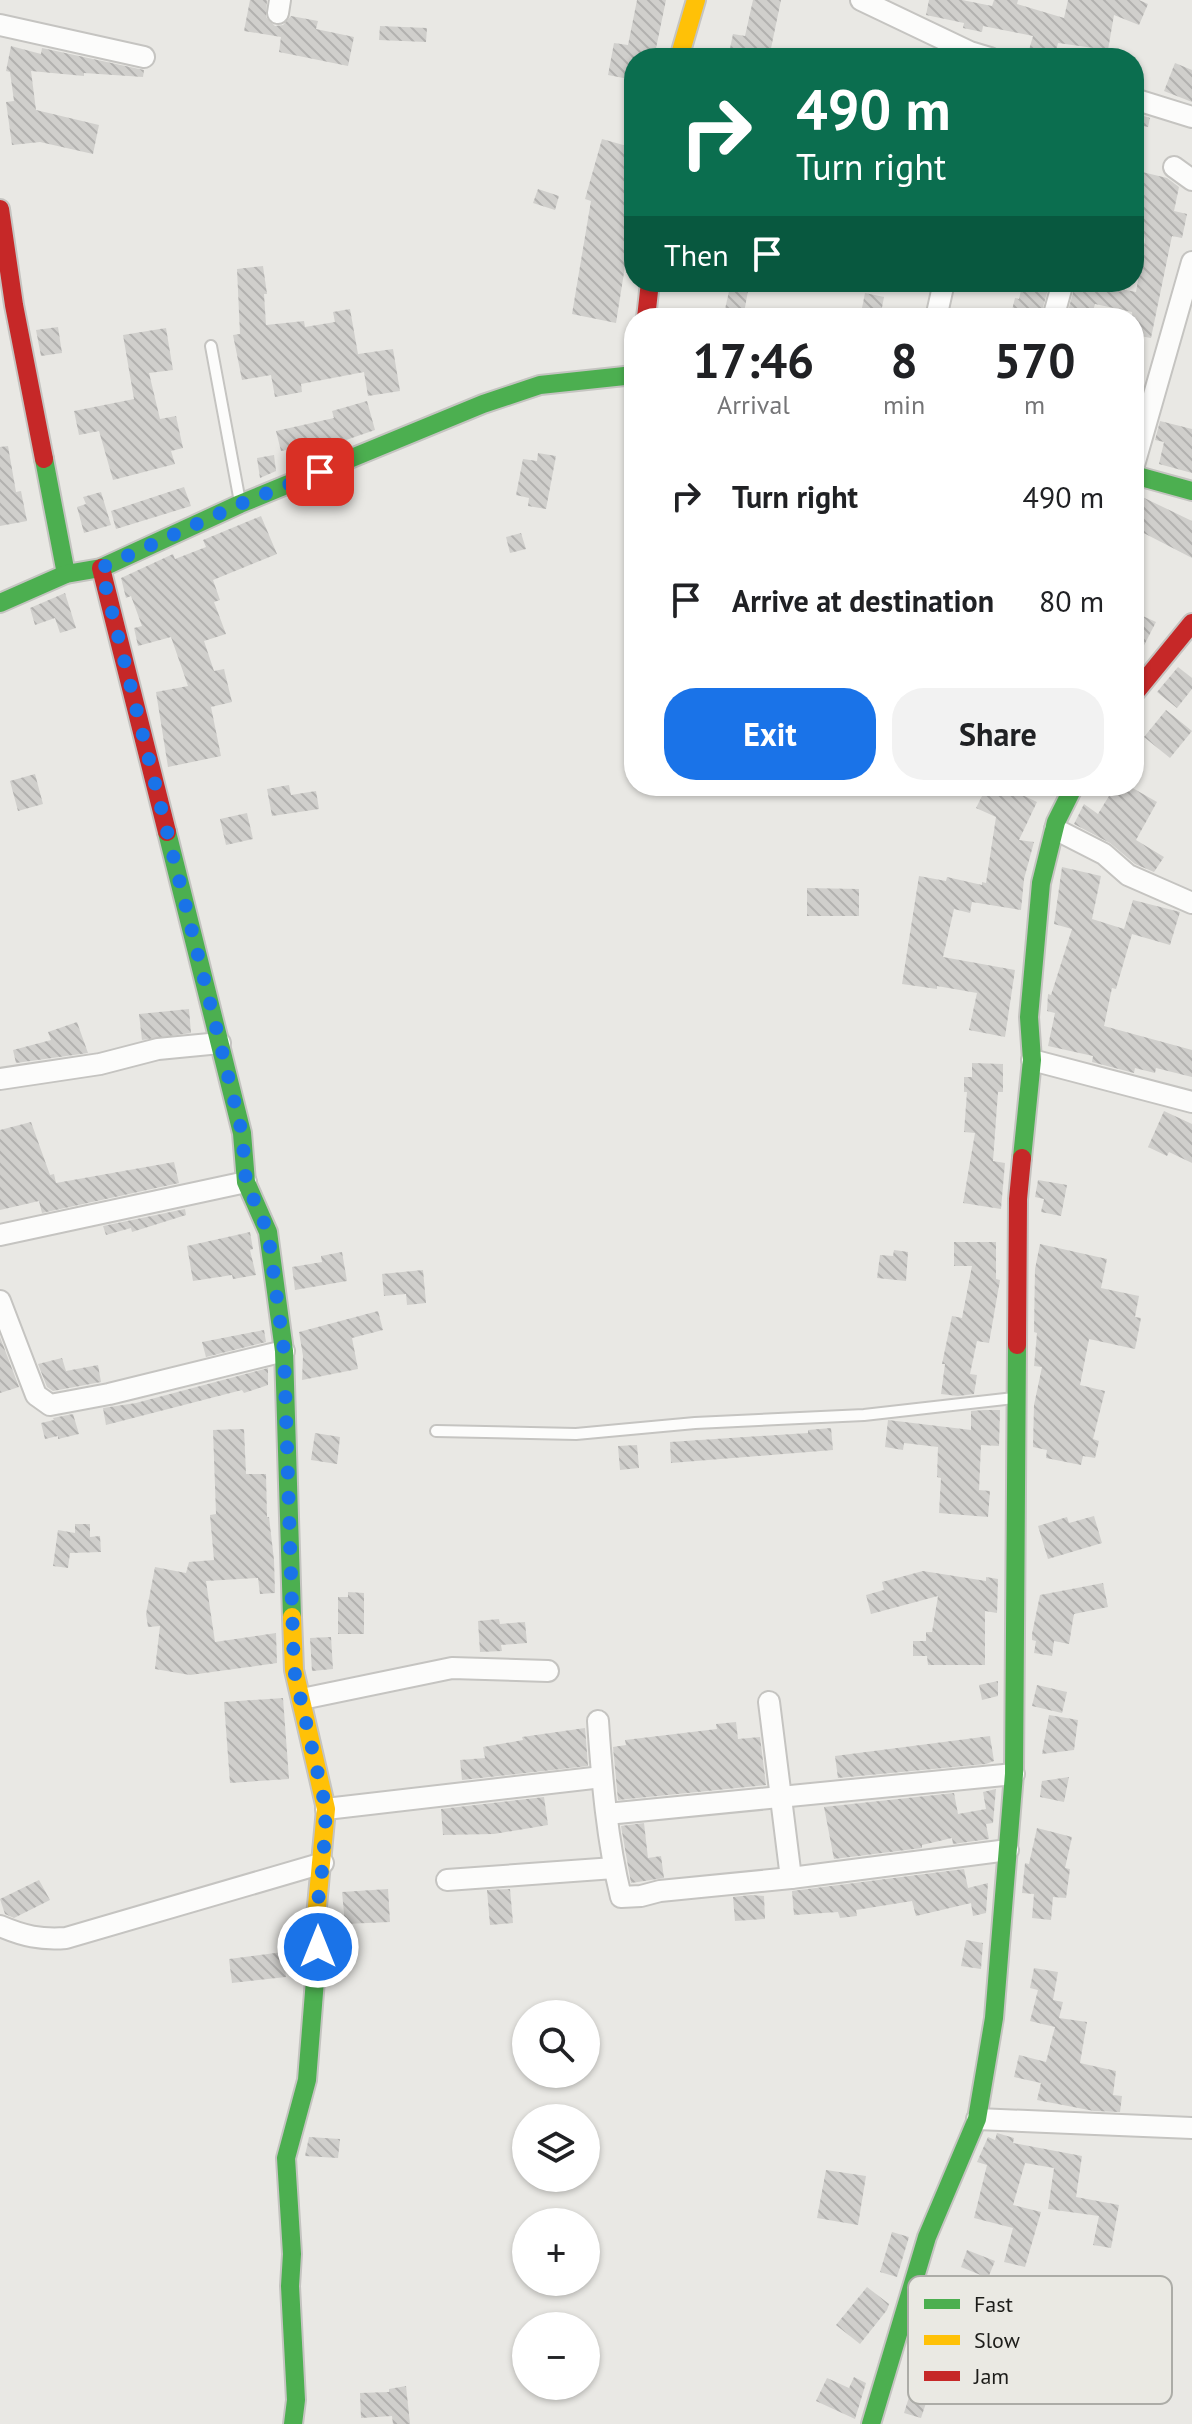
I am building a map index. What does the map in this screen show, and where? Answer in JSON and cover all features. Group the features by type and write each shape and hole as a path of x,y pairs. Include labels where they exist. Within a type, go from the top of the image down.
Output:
{"street":[{"path":"682,48 696,0"},
{"path":"861,0 960,48"},
{"path":"0,25 144,57"},
{"path":"1144,102 1192,117"},
{"path":"1174,167 1192,180"},
{"path":"0,209 14,305 66,574"},
{"path":"1144,430 1192,262"},
{"path":"0,603 66,574 101,568 240,504 483,404 540,385 624,376"},
{"path":"1144,478 1192,491"},
{"path":"101,568 242,1133 246,1182 268,1232 284,1351 294,1670 326,1809 316,1917 318,1947 307,2080 286,2158 296,2400 293,2424"},
{"path":"1144,682 1192,623"},
{"path":"915,2276 927,2237 977,2119 994,2018 1014,1774 1018,1199 1032,1060 1029,1017 1041,883 1055,829 1070,796"},
{"path":"1055,829 1104,854 1128,875 1192,903"},
{"path":"0,1079 100,1064 158,1049 220,1043"},
{"path":"1032,1060 1192,1102"},
{"path":"0,1235 246,1182"},
{"path":"0,1301 36,1395 50,1405 109,1394 284,1351"},
{"path":"302,1699 452,1668 548,1671"},
{"path":"769,1702 791,1878"},
{"path":"598,1721 602,1777 621,1897 1008,1850"},
{"path":"607,1814 1014,1774"},
{"path":"326,1809 602,1777"},
{"path":"0,1926 24,1937 46,1940 66,1938 323,1863"},
{"path":"447,1880 614,1868"},
{"path":"977,2119 1192,2128"},
{"path":"871,2424 908,2300"}],"lane":[{"path":"211,346 240,504"},
{"path":"436,1431 576,1434 740,1420 864,1415 1016,1398"}],"building":[{"path":"250,0 267,0 266,17 275,26 283,25 291,16 318,21 316,29 354,37 348,66 279,52 281,37 244,31"},
{"path":"637,0 666,0 656,48 624,48 624,78 608,75 614,43 628,45"},
{"path":"753,0 781,0 771,48 730,48 733,34 745,36"},
{"path":"929,0 962,0 992,6 994,0 1018,0 1017,4 1064,18 1068,0 1139,0 1148,4 1139,25 1114,15 1108,48 1058,43 1057,48 1030,48 1033,36 983,26 982,32 963,28 964,23 926,15"},
{"path":"380,26 427,28 426,42 379,40"},
{"path":"11,46 41,54 42,48 144,70 143,77 31,71 36,110 99,125 93,154 40,142 12,145 6,102 14,101 10,72 6,71"},
{"path":"1175,63 1192,70 1192,102 1164,91"},
{"path":"1144,116 1150,118 1148,127 1144,126"},
{"path":"602,139 624,145 624,273 616,323 572,314 591,201 585,199"},
{"path":"1144,172 1167,178 1179,187 1174,211 1187,214 1182,238 1172,236 1151,338 1144,337 1144,308 1114,308 1095,304 1094,308 1069,308 1073,292 1144,292"},
{"path":"538,189 559,196 555,210 533,203"},
{"path":"263,266 267,294 264,294 266,325 304,321 305,327 335,322 333,312 350,309 358,354 393,349 400,391 368,396 364,372 301,384 302,392 275,397 271,375 242,380 233,335 240,334 237,269"},
{"path":"729,292 748,292 745,308 725,308"},
{"path":"1021,292 1047,292 1043,308 1012,308 1015,298 1019,299"},
{"path":"865,293 884,297 882,308 862,308"},
{"path":"58,327 62,353 41,356 36,330"},
{"path":"166,328 173,370 149,373 160,419 176,416 183,448 171,451 175,464 113,480 99,431 79,435 74,411 134,399 123,335"},
{"path":"367,401 375,430 323,448 322,452 303,456 300,447 281,451 276,431 334,418 332,411"},
{"path":"1160,421 1192,429 1192,473 1159,464 1164,442 1155,440"},
{"path":"8,446 16,492 21,491 27,521 0,526 0,447"},
{"path":"538,453 556,456 546,509 528,506 529,498 516,495 523,459 537,461"},
{"path":"274,455 276,471 260,478 257,458"},
{"path":"184,487 191,506 116,529 111,511"},
{"path":"101,492 111,525 84,533 77,507 86,504 83,497"},
{"path":"1144,498 1192,521 1192,558 1144,533"},
{"path":"261,516 277,554 213,580 220,600 214,602 226,634 204,641 214,671 224,669 232,702 211,707 221,756 168,767 156,692 188,686 171,637 138,646 134,628 142,626 131,596 126,598 121,578 173,554 175,559 206,547 203,540"},
{"path":"521,533 526,549 510,553 506,537"},
{"path":"65,593 76,628 60,633 55,618 35,625 30,608"},
{"path":"1144,617 1156,622 1144,645"},
{"path":"1178,667 1192,678 1192,689 1177,708 1157,692"},
{"path":"1166,710 1192,731 1170,758 1144,737"},
{"path":"35,774 43,804 18,811 10,781"},
{"path":"289,785 291,795 316,791 319,809 272,816 267,789"},
{"path":"1144,795 1157,802 1136,840 1164,857 1154,872 1135,864 1110,843 1074,824 1084,804 1098,814 1109,796"},
{"path":"982,796 1024,796 1037,802 1019,840 1034,842 1024,879 1021,910 972,902 970,913 954,909 943,957 1015,970 1005,1037 969,1030 977,993 902,984 919,876 946,881 947,877 982,885 982,882 986,883 996,817 976,808"},
{"path":"247,813 253,839 226,845 220,819"},
{"path":"1062,867 1101,876 1092,919 1124,929 1133,900 1180,912 1170,945 1132,934 1116,989 1112,988 1104,1026 1192,1050 1192,1077 1156,1068 1155,1073 1135,1068 1134,1073 1092,1062 1093,1056 1048,1046 1055,1013 1047,1011 1048,994 1051,995 1072,929 1054,924"},
{"path":"807,888 859,889 859,916 807,916"},
{"path":"189,1009 191,1033 142,1040 139,1014"},
{"path":"77,1022 88,1053 16,1063 13,1050 51,1040 48,1032"},
{"path":"972,1063 1003,1064 1003,1092 998,1092 993,1161 1005,1163 1001,1209 963,1203 975,1133 964,1132 967,1092 964,1092 964,1077 972,1077"},
{"path":"1164,1111 1192,1124 1192,1163 1169,1152 1167,1156 1148,1147"},
{"path":"31,1122 50,1175 54,1174 56,1183 174,1162 179,1183 42,1213 39,1201 0,1210 0,1130"},
{"path":"1038,1180 1067,1185 1061,1216 1041,1212 1044,1199 1035,1197"},
{"path":"185,1209 186,1215 132,1232 131,1228 106,1235 103,1226"},
{"path":"250,1232 253,1249 250,1250 256,1275 193,1281 187,1246"},
{"path":"954,1242 996,1242 996,1279 1000,1280 989,1343 977,1341 970,1374 977,1375 974,1394 958,1396 941,1394 945,1364 942,1364 952,1316 962,1318 972,1266 954,1266"},
{"path":"1040,1244 1107,1259 1101,1288 1139,1296 1135,1317 1141,1318 1135,1349 1089,1339 1080,1385 1105,1391 1093,1439 1099,1441 1095,1458 1083,1456 1081,1465 1046,1458 1047,1450 1033,1447 1034,1405 1042,1367 1034,1366 1037,1333 1034,1332 1035,1269"},
{"path":"894,1250 908,1252 906,1281 877,1278 880,1255 893,1256"},
{"path":"342,1252 347,1281 295,1290 292,1267 322,1262 321,1256"},
{"path":"423,1270 426,1303 407,1305 406,1294 384,1296 382,1274"},
{"path":"378,1311 383,1330 352,1338 358,1369 302,1380 303,1356 299,1332"},
{"path":"264,1330 266,1342 206,1357 202,1342"},
{"path":"0,1337 19,1387 0,1393"},
{"path":"62,1358 66,1371 98,1365 101,1382 53,1391 47,1387 38,1364"},
{"path":"268,1368 268,1385 106,1425 103,1408 136,1403"},
{"path":"1000,1410 999,1446 981,1445 979,1490 990,1491 988,1517 939,1513 941,1478 937,1477 938,1447 904,1443 903,1450 885,1447 888,1420 971,1430 971,1411"},
{"path":"73,1414 79,1434 45,1439 41,1423"},
{"path":"831,1428 833,1450 671,1463 670,1442 808,1433 808,1430"},
{"path":"244,1429 246,1474 266,1474 275,1593 260,1594 258,1578 206,1581 215,1642 276,1633 277,1663 190,1675 155,1669 160,1626 148,1627 146,1614 155,1567 186,1573 189,1562 214,1560 210,1515 216,1514 213,1430"},
{"path":"315,1433 340,1437 337,1464 311,1460"},
{"path":"637,1445 639,1468 620,1470 618,1446"},
{"path":"1094,1516 1102,1543 1048,1559 1038,1526 1067,1517 1069,1523"},
{"path":"75,1524 90,1524 90,1537 100,1536 101,1552 70,1553 68,1568 53,1566 58,1530 75,1533"},
{"path":"923,1571 986,1581 986,1577 998,1579 997,1613 985,1611 985,1665 928,1665 927,1656 913,1656 913,1641 926,1641 926,1632 932,1632 938,1596 871,1614 866,1595 884,1590 882,1582"},
{"path":"1103,1583 1108,1607 1074,1614 1069,1644 1054,1641 1052,1656 1034,1653 1036,1641 1032,1640 1032,1634 1040,1595"},
{"path":"348,1592 364,1593 364,1634 338,1634 338,1597 348,1597"},
{"path":"499,1619 500,1624 525,1622 527,1643 501,1645 502,1651 480,1652 478,1621"},
{"path":"331,1637 333,1669 312,1671 310,1638"},
{"path":"998,1681 998,1696 982,1700 979,1685"},
{"path":"1037,1685 1067,1692 1062,1713 1032,1706"},
{"path":"283,1698 289,1779 230,1783 224,1702"},
{"path":"1049,1715 1078,1720 1074,1750 1042,1754"},
{"path":"736,1722 738,1739 760,1737 766,1785 618,1800 613,1747 626,1745 625,1740 717,1729 716,1724"},
{"path":"585,1728 588,1766 462,1780 460,1760 485,1758 483,1747 523,1740 522,1737"},
{"path":"990,1736 994,1761 986,1764 838,1778 835,1756"},
{"path":"1069,1777 1064,1802 1040,1797 1042,1781"},
{"path":"996,1789 993,1823 986,1824 989,1839 953,1844 952,1838 922,1845 922,1848 834,1859 824,1807 954,1793 958,1814 986,1809 983,1792"},
{"path":"544,1797 548,1825 494,1834 443,1835 441,1809"},
{"path":"644,1823 648,1858 661,1856 664,1878 631,1883 621,1826"},
{"path":"1037,1828 1072,1837 1065,1868 1070,1869 1066,1898 1053,1897 1051,1920 1032,1918 1034,1894 1022,1893 1025,1863 1029,1864"},
{"path":"964,1869 968,1888 988,1883 986,1913 973,1916 971,1903 916,1916 912,1901 856,1910 857,1916 840,1918 838,1912 794,1915 792,1891"},
{"path":"39,1880 50,1900 14,1918 5,1914 0,1899"},
{"path":"388,1889 390,1922 345,1924 342,1892"},
{"path":"510,1889 513,1923 490,1925 487,1890"},
{"path":"764,1896 765,1919 735,1921 733,1897"},
{"path":"966,1940 983,1943 981,1969 961,1966"},
{"path":"283,1952 286,1977 232,1983 229,1959"},
{"path":"1034,1968 1058,1972 1053,2000 1063,2002 1059,2018 1087,2022 1080,2063 1116,2071 1113,2095 1122,2096 1120,2112 1094,2111 1037,2100 1041,2083 1014,2077 1019,2055 1046,2062 1055,2027 1030,2021 1038,1990 1030,1988"},
{"path":"997,2133 1014,2138 1013,2143 1082,2156 1076,2197 1119,2205 1111,2248 1093,2245 1099,2216 1048,2209 1054,2168 1025,2163 1013,2205 1041,2212 1025,2267 1004,2262 1013,2228 974,2218 987,2165 977,2162 988,2137 995,2140"},
{"path":"309,2137 340,2139 338,2158 305,2156"},
{"path":"826,2170 866,2176 858,2225 817,2218"},
{"path":"892,2232 909,2237 897,2277 880,2272"},
{"path":"967,2250 995,2261 989,2276 961,2267"},
{"path":"867,2287 889,2304 860,2344 836,2325"},
{"path":"854,2377 866,2383 855,2419 816,2401 827,2378 849,2388"},
{"path":"406,2386 410,2424 393,2424 392,2416 361,2418 360,2393 389,2392 389,2389"},
{"path":"908,2400 908,2404 926,2404 921,2418 904,2413"}],"traffic: fast":[{"path":"0,603 66,574 101,568 240,504 483,404 540,385 624,376"},
{"path":"44,459 66,574"},
{"path":"1144,478 1192,491"},
{"path":"1022,1158 1032,1060 1029,1017 1041,883 1056,822 1069,796"},
{"path":"167,832 242,1133 246,1182 268,1232 284,1351 292,1617"},
{"path":"915,2276 927,2237 977,2119 994,2018 1014,1774 1017,1345"},
{"path":"293,2424 296,2400 286,2158 307,2080 317,1955"},
{"path":"871,2424 908,2300"}],"traffic: slow":[{"path":"682,48 696,0"},
{"path":"292,1617 294,1670 326,1809 316,1917 317,1955"}],"traffic: jam":[{"path":"0,209 14,305 44,459"},
{"path":"647,308 649,292"},
{"path":"101,568 167,832"},
{"path":"1144,682 1192,623"},
{"path":"1017,1345 1018,1199 1022,1158"}],"route":[{"path":"318,1947 316,1917 326,1809 294,1670 284,1351 268,1232 246,1182 242,1133 101,568 240,504 320,472"}]}
